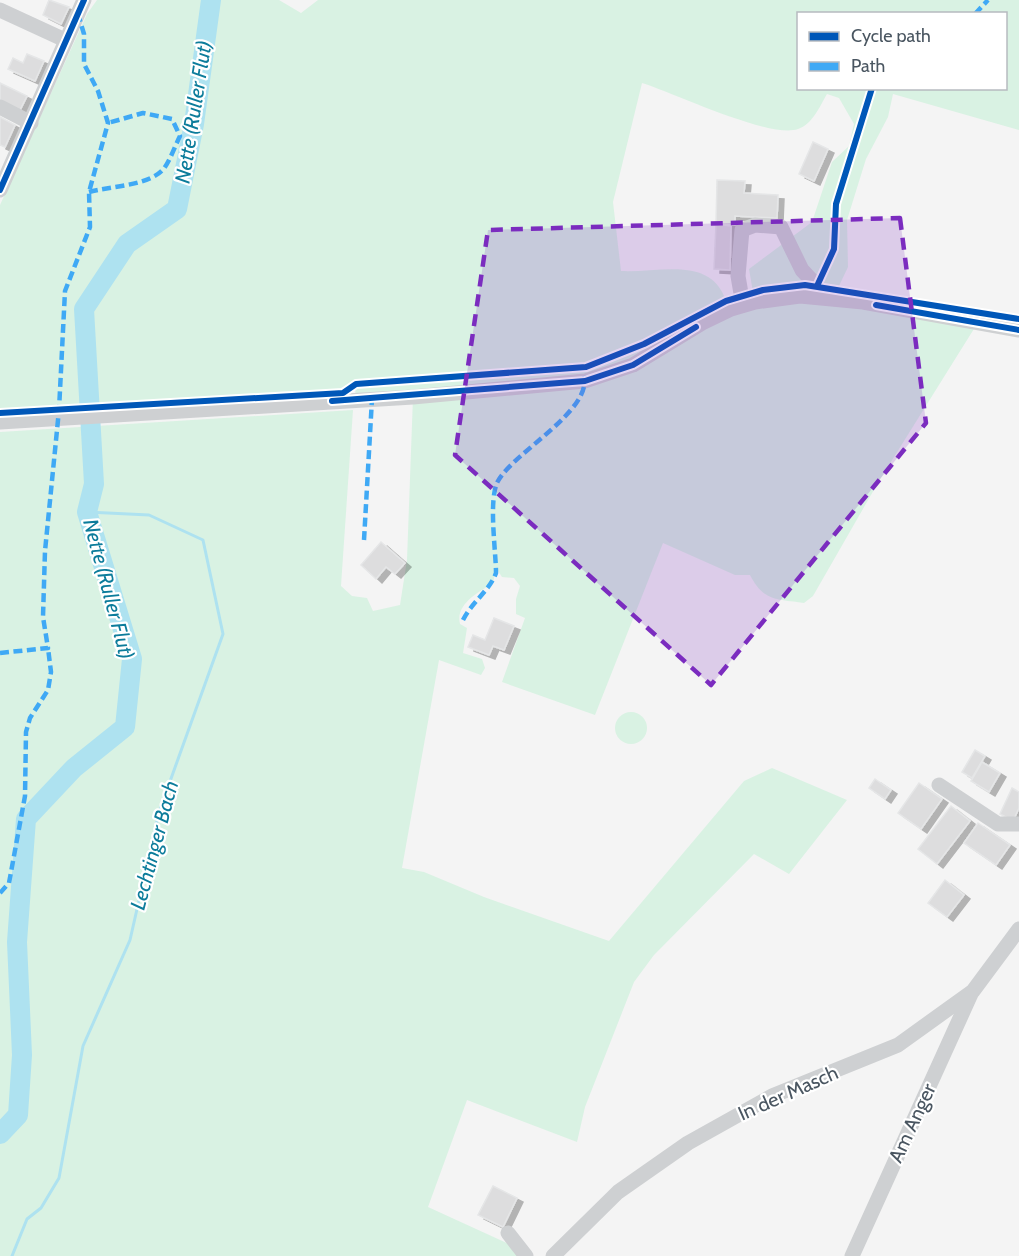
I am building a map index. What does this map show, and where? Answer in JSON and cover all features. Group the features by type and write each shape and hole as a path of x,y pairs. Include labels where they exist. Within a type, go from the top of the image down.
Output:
{"street":[{"path":"0,190 84,0"},
{"path":"0,10 65,40"},
{"path":"0,107 31,123"},
{"path":"743,305 738,276 742,230 755,225 781,227 802,270 817,286"},
{"path":"0,422 372,399 552,385 608,375 633,366 702,323 743,305 813,296 1019,330"},
{"path":"367,383 372,399"},
{"path":"939,785 998,824 1019,824"},
{"name":"In der Masch","path":"553,1256 618,1192 688,1143 772,1096 898,1045 973,991 1019,929"},
{"name":"Am Anger","path":"852,1256 973,991"},
{"path":"508,1233 526,1256"}],"highlighted area":[{"path":"900,218 926,423 711,685 455,455 488,230"}],"green space":[{"path":"97,0 279,0 301,13 318,0 1019,0 1019,130 893,94 888,117 866,159 847,220 848,267 838,288 1019,319 1019,330 977,324 879,481 813,596 804,603 772,598 755,584 750,575 735,575 663,543 595,715 502,682 525,618 516,614 516,599 520,586 514,578 502,577 496,568 493,583 469,599 459,617 460,624 467,628 463,653 482,659 485,668 481,675 439,660 402,868 424,872 484,897 609,941 744,781 772,768 847,800 789,874 754,854 654,955 634,982 585,1107 577,1142 467,1100 428,1207 511,1245 521,1256 0,1256 0,432 353,410 341,586 352,596 367,598 373,611 400,605 407,560 413,397 355,400 356,380 339,389 0,411 0,205 87,14","holes":["642,83 722,114 766,127 785,130 798,129 807,124 827,94 839,98 854,124 849,146 832,162 812,222 749,269 753,292 726,301 719,287 709,277 696,272 667,269 621,271 613,202"]},
{"path":"631,712 642,717 647,728 642,739 631,744 620,739 615,728 620,717"}],"building":[{"path":"49,0 69,7 61,24 43,15"},
{"path":"27,54 44,61 35,81 8,69 13,58 23,63"},
{"path":"0,83 27,96 19,112 0,103"},
{"path":"0,117 15,125 5,147 0,145"},
{"path":"813,142 828,149 814,181 799,174"},
{"path":"717,180 745,181 744,193 778,195 777,218 735,216 735,225 716,224"},
{"path":"716,224 731,226 730,270 714,269"},
{"path":"381,542 405,563 395,574 386,567 376,579 361,565"},
{"path":"494,618 514,626 504,650 493,646 489,655 468,647 473,635 485,640"},
{"path":"975,750 985,756 972,778 962,772"},
{"path":"982,762 1000,773 989,792 971,781"},
{"path":"875,779 891,790 885,799 869,788"},
{"path":"919,783 942,799 921,829 898,813"},
{"path":"1012,788 1019,792 1019,808 1013,821 1000,814"},
{"path":"951,806 970,821 937,864 918,849"},
{"path":"978,823 1010,845 996,865 964,843"},
{"path":"945,880 964,895 947,917 928,903"},
{"path":"493,1186 517,1198 503,1227 478,1215"}],"waterway":[{"name":"Nette (Ruller Flut)","path":"0,1134 18,1115 22,1055 17,942 26,819 74,768 125,727 132,659 87,512 94,484 84,309 127,244 177,209 194,124 211,0"},
{"name":"Lechtinger Bach","path":"12,1256 27,1219 41,1208 59,1178 83,1046 130,940 159,812 223,634 203,540 149,515 87,512"}],"marked path":[{"path":"977,12 988,0"},
{"path":"0,653 48,648 43,617 45,551 59,410 65,291 90,227 89,192 108,123 98,91 84,64 84,34 78,14"},
{"path":"89,192 151,178 165,167 180,136 172,119 143,113 108,123"},
{"path":"463,620 490,585 496,573 493,500 498,481 519,457 565,417 583,389 584,376"},
{"path":"364,540 372,399"},
{"path":"0,893 9,883 25,796 26,732 30,718 48,690 51,672 48,648"}],"cycle path":[{"path":"0,190 84,0"},
{"path":"817,286 834,249 836,204 871,90"},
{"path":"0,413 343,393 356,384 586,367 644,344 726,301 763,290 805,285 1019,319"},
{"path":"876,305 1019,330"},
{"path":"332,401 585,381 633,365 696,327"}]}
